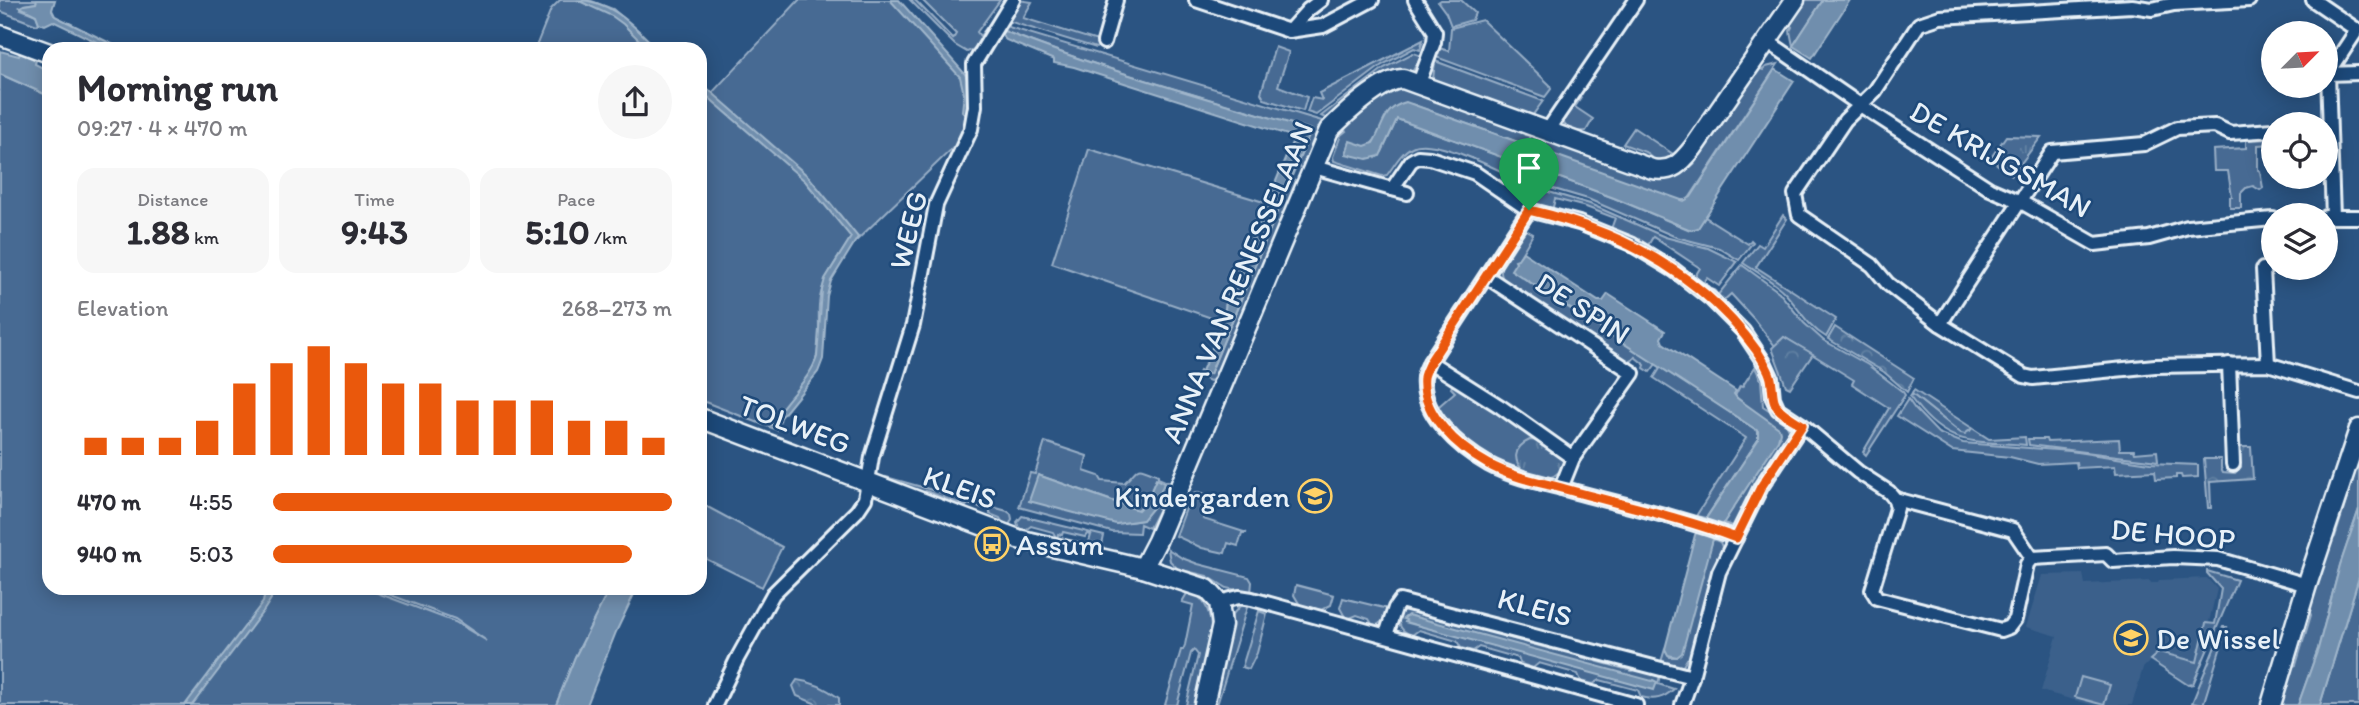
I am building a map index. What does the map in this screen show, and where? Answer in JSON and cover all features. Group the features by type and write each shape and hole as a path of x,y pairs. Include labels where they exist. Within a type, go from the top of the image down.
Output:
{"street":[{"name":"WEEG","path":"869,483 873,457 913,325 936,205 971,130 975,106 974,64 1013,0"},
{"path":"1104,43 1116,0"},
{"path":"1196,0 1289,31 1323,26 1372,0"},
{"path":"1289,31 1321,0"},
{"path":"1415,0 1435,32 1419,83"},
{"path":"1547,131 1636,0"},
{"name":"ANNA VAN RENESSELAAN","path":"1143,568 1157,541 1329,130 1342,117 1393,80 1403,79 1652,169 1673,169 1693,148 1796,0"},
{"path":"2249,0 2174,4 2152,9 2132,6 1940,17 1919,24 1875,91 1845,120 1795,194 1799,215 1872,265 1888,284 1940,324 2024,376 2033,378 2155,366 2268,364 2359,392"},
{"path":"2313,0 2358,31 2338,60"},
{"path":"0,35 42,50"},
{"name":"DE KRIJGSMAN","path":"1767,41 1990,189 2021,202 2095,244 2149,238 2188,227 2261,220"},
{"path":"2338,74 2359,73"},
{"path":"1940,324 2052,152 2144,144 2177,128 2215,126 2230,134 2261,131"},
{"path":"1392,189 1411,161 1418,157 1430,158 1475,173 1529,210 1579,223 1631,243 1674,270 1702,292 1742,331 1765,363 1778,409 1895,499 1896,508 1872,590 1877,598 2001,630 2009,627 2015,619 2027,564 2032,558 2013,530 1895,499"},
{"path":"1314,167 1407,194"},
{"name":"DE SPIN","path":"1529,210 1430,362 1424,376 1426,399 1436,417 1453,439 1489,464 1531,480 1730,535"},
{"path":"2338,217 2359,217"},
{"name":"DE SPIN","path":"1487,278 1633,373 1573,458 1561,488"},
{"path":"2264,280 2268,364"},
{"path":"1430,362 1501,407 1573,458"},
{"path":"2229,364 2233,464"},
{"name":"TOLWEG","path":"707,421 869,483"},
{"path":"1682,705 1730,535 1802,425"},
{"path":"2272,705 2359,429"},
{"name":"KLEIS","path":"869,483 1018,539 1143,568 1194,583 1212,593 1219,602"},
{"path":"715,705 773,594 857,511 865,499 869,483"},
{"name":"DE HOOP","path":"2032,558 2106,554 2113,561 2173,557 2218,559 2308,585"},
{"path":"1203,705 1222,625 1219,602 1239,597 1636,705"},
{"name":"KLEIS","path":"1386,635 1399,601 1692,677"}],"shaded area":[{"path":"37,0 55,0 52,10 55,16 108,42 96,42 53,21 45,25 39,23 36,15 20,7 36,3"},
{"path":"577,0 590,1 612,10 650,42 641,42 612,16"},
{"path":"890,0 899,0 965,74 970,94 966,115 962,111 964,94 960,77"},
{"path":"1823,0 1850,0 1812,58 1793,46"},
{"path":"1004,31 1118,71 1311,130 1210,374 1202,371 1223,322 1226,302 1293,140 1291,136 1054,63 1054,60 1006,40 1001,35"},
{"path":"0,51 19,56 20,53 36,60 35,64 42,68 42,93 0,74"},
{"path":"1775,69 1794,81 1698,228 1691,230 1614,198 1555,176 1554,180 1551,179 1551,175 1397,119 1380,156 1367,159 1346,154 1350,141 1365,146 1373,143 1388,113 1406,102 1684,201 1691,197"},
{"path":"707,88 809,177 858,237 831,281 827,296 823,359 818,372 774,426 772,425 776,416 813,367 817,357 825,279 851,237 805,181 707,96"},
{"path":"1523,252 1598,301 1603,301 1608,294 1665,331 1661,338 1663,343 1736,391 1734,394 1737,398 1779,428 1778,440 1713,539 1682,653 1677,657 1668,655 1665,649 1695,535 1758,440 1758,431 1511,270 1515,260"},
{"path":"1038,475 1138,510 1146,502 1156,479 1164,483 1156,504 1143,520 1116,524 1029,501"},
{"path":"2359,509 2359,577 2320,705 2298,705 2318,649 2340,565"},
{"name":"De Wissel","path":"2083,574 2085,584 2150,581 2158,583 2159,580 2207,578 2217,589 2199,663 2158,653 2143,668 2132,705 2092,705 2041,691 2057,636 2026,627 2042,575"},
{"path":"264,595 271,595 264,610 192,705 185,705 263,602"},
{"path":"606,595 634,595 587,705 556,705 575,657"},
{"path":"1408,615 1657,682 1654,690 1405,622 1403,619"}],"green space":[{"path":"0,0 37,0 36,3 24,5 21,9 36,15 39,23 37,25 0,11"},
{"path":"560,0 589,0 613,9 650,42 538,42 551,9"},
{"path":"799,0 890,0 957,66 968,89 969,110 957,144 857,240 851,238 827,278 820,296 816,359 809,376 774,421 772,425 780,421 777,430 707,403 707,89 712,93"},
{"path":"910,0 915,0 953,39 956,34 922,0 1000,0 977,32 980,36 1007,0 985,38 967,52 955,45"},
{"path":"1018,0 1032,2 1023,18 1101,42 1099,46 1096,48 1005,20"},
{"path":"1461,0 1475,13 1472,20 1451,26 1438,2"},
{"path":"1805,0 1823,0 1793,46 1790,31 1792,27 1789,24"},
{"path":"1482,20 1550,85 1551,89 1545,97 1436,57 1439,48 1449,51 1451,28"},
{"path":"1002,25 1325,122 1304,168 1296,167 1311,130 1118,71 1004,31 998,41 992,38"},
{"path":"1423,40 1420,50 1414,48 1382,65 1316,115 1307,112 1312,98 1322,100 1319,93"},
{"path":"1275,47 1289,52 1278,86 1307,97 1303,111 1264,99 1261,93"},
{"path":"1413,53 1422,56 1412,72 1402,70 1387,73 1327,119 1321,116 1384,68"},
{"path":"1435,61 1543,101 1532,116 1433,80"},
{"path":"1778,64 1688,200 1679,200 1532,148 1536,136 1655,178 1676,176 1694,164 1759,68 1763,70"},
{"path":"0,74 42,93 42,595 383,595 455,622 487,641 455,619 391,595 606,595 575,657 556,705 0,705"},
{"path":"1399,88 1527,131 1525,135 1530,136 1526,145 1411,104 1369,146 1365,146 1376,158 1382,152 1397,119 1519,163 1514,177 1463,154 1433,146 1421,145 1408,149 1387,175 1382,176 1334,161 1341,135 1346,131 1343,127 1386,94"},
{"path":"1579,96 1581,98 1575,107 1593,119 1586,131 1570,130 1562,120 1567,108 1570,109"},
{"path":"1634,128 1676,156 1664,160 1651,159 1648,153 1623,144"},
{"path":"2006,136 2041,137 2012,175 1990,159"},
{"path":"2261,139 2261,145 2258,145 2258,170 2262,189 2260,190 2253,186 2246,188 2241,193 2241,208 2230,208 2232,197 2228,171 2214,171 2213,150 2246,148 2246,140"},
{"path":"1089,149 1267,203 1226,302 1223,322 1052,263"},
{"path":"1526,165 1552,175 1551,178 1555,176 1614,198 1690,230 1698,228 1705,217 1748,244 1751,240 1753,242 1739,260 1719,248 1676,237 1588,199 1520,179"},
{"path":"1291,179 1296,180 1297,184 1217,378 1210,381 1198,376 1200,371 1210,374"},
{"path":"1518,183 1590,204 1665,237 1708,248 1737,262 1719,286 1707,278 1704,282 1715,291 1713,292 1694,278 1700,268 1653,237 1647,247 1611,229 1615,218 1555,199 1552,211 1536,208 1515,193"},
{"path":"1783,215 1787,219 1756,267 1836,319 1826,337 1808,322 1780,288 1743,263 1758,244 1763,247"},
{"path":"1524,229 1533,234 1512,270 1656,364 1650,372 1635,357 1630,363 1503,279 1503,260"},
{"path":"1742,265 1779,292 1804,323 1823,340 1868,365 1905,395 1866,455 1863,452 1889,408 1852,384 1854,380 1784,337 1775,346 1731,294 1722,302 1717,296"},
{"path":"1835,327 1914,378 1907,392 1884,372 1828,339"},
{"path":"1784,337 1813,354 1790,388 1786,386 1772,348"},
{"path":"1661,367 1758,431 1758,440 1706,518 1696,516 1746,438 1654,378"},
{"path":"1755,367 1761,380 1763,406 1785,421 1790,431 1738,522 1733,526 1723,523 1780,437 1735,396"},
{"path":"1453,384 1539,441 1530,440 1520,447 1524,473 1485,455 1463,439 1443,418 1435,406 1439,406 1455,392 1451,388"},
{"path":"1914,390 1972,428 1965,434 1961,433 1912,394"},
{"path":"1912,394 1961,433 1972,428 1989,439 2025,437 2026,445 1974,441 1948,433 1923,414 1910,397"},
{"path":"1908,399 1938,433 1963,443 2070,451 2150,463 2198,465 2198,477 2182,478 2181,475 2176,475 2176,478 2156,479 2155,471 2116,473 2115,466 2077,468 2076,462 2038,464 2010,457 1952,451 1897,416"},
{"path":"2028,439 2046,439 2047,442 2119,439 2120,450 2134,450 2135,453 2157,451 2158,461 2029,445"},
{"path":"1530,440 1539,441 1563,458 1563,467 1554,476 1544,479 1533,477 1524,472 1518,464 1516,455 1520,447"},
{"path":"1045,442 1087,456 1084,471 1099,476 1102,481 1124,483 1141,468 1172,484 1149,528 1140,524 1139,533 1112,532 1019,507 1030,473 1035,474","holes":["1038,475 1138,510 1146,502 1156,480 1156,504 1142,520 1116,524"]},
{"path":"2238,447 2251,447 2253,479 2210,482 2211,508 2208,508 2204,459 2221,459 2223,472 2235,473 2241,467"},
{"path":"2359,460 2359,509 2340,565 2318,649 2298,705 2280,705 2291,667 2296,665 2311,615 2308,608 2330,540 2335,537"},
{"path":"886,477 1007,511 1012,519 1009,526 1004,525 1000,518 990,514 990,510 968,504 966,506 926,491 919,494 884,480"},
{"path":"1198,492 1212,497 1203,519 1247,533 1242,533 1238,546 1228,543 1225,553 1202,548 1176,536 1191,495"},
{"path":"707,507 782,547 762,587 707,560"},
{"path":"1022,516 1104,536 1102,545 1089,542 1091,535 1087,534 1085,537 1063,532 1062,535 1058,534 1057,539 1053,532 1031,526 1024,531 1019,529 1017,522"},
{"path":"1713,539 1720,542 1722,554 1690,660 1687,659 1683,666 1679,667 1661,662 1665,649 1670,657 1677,657"},
{"path":"1168,549 1198,564 1249,577 1252,582 1251,593 1227,588 1207,576 1178,569 1170,561"},
{"path":"2207,571 2237,580 2193,684 2188,685 2150,660 2159,652 2197,662 2206,623 2215,624 2221,589"},
{"path":"2359,577 2359,705 2320,705"},
{"path":"1296,585 1334,595 1331,605 1321,610 1300,605 1294,595"},
{"path":"1189,590 1200,598 1207,609 1211,621 1211,635 1196,705 1186,705 1198,655 1194,650 1177,705 1165,705 1181,650 1185,645 1193,605 1182,602"},
{"path":"1343,598 1388,609 1384,620 1377,625 1357,615 1345,617 1340,608"},
{"path":"1244,604 1248,604 1217,705 1210,705 1232,615"},
{"path":"1406,607 1421,609 1425,615 1476,629 1482,625 1499,630 1502,636 1554,650 1560,646 1577,651 1580,657 1632,671 1638,667 1670,678 1660,675 1658,684 1674,689 1659,698 1641,697 1638,690 1600,680 1593,684 1581,681 1578,674 1539,663 1533,668 1521,664 1518,658 1479,647 1473,651 1461,648 1457,641 1419,630 1412,635 1403,630 1399,623 1400,615"},
{"path":"1259,611 1267,614 1257,653 1249,669 1242,667"},
{"path":"2223,627 2227,627 2203,705 2192,703"},
{"path":"2081,677 2110,685 2104,705 2075,697"},
{"path":"797,680 829,691 839,698 839,705 819,705 797,696 793,686"}],"place":[{"name":"Kindergarden","path":"1315,496"},
{"name":"Assum","path":"992,544"},
{"name":"De Wissel","path":"2131,638"}],"route":[{"path":"1529,210 1607,233 1631,243 1674,270 1711,299 1742,331 1765,363 1778,409 1802,425 1761,487 1736,538 1531,480 1489,464 1453,439 1436,417 1426,399 1425,390 1424,376 1430,362 1529,210"}]}
